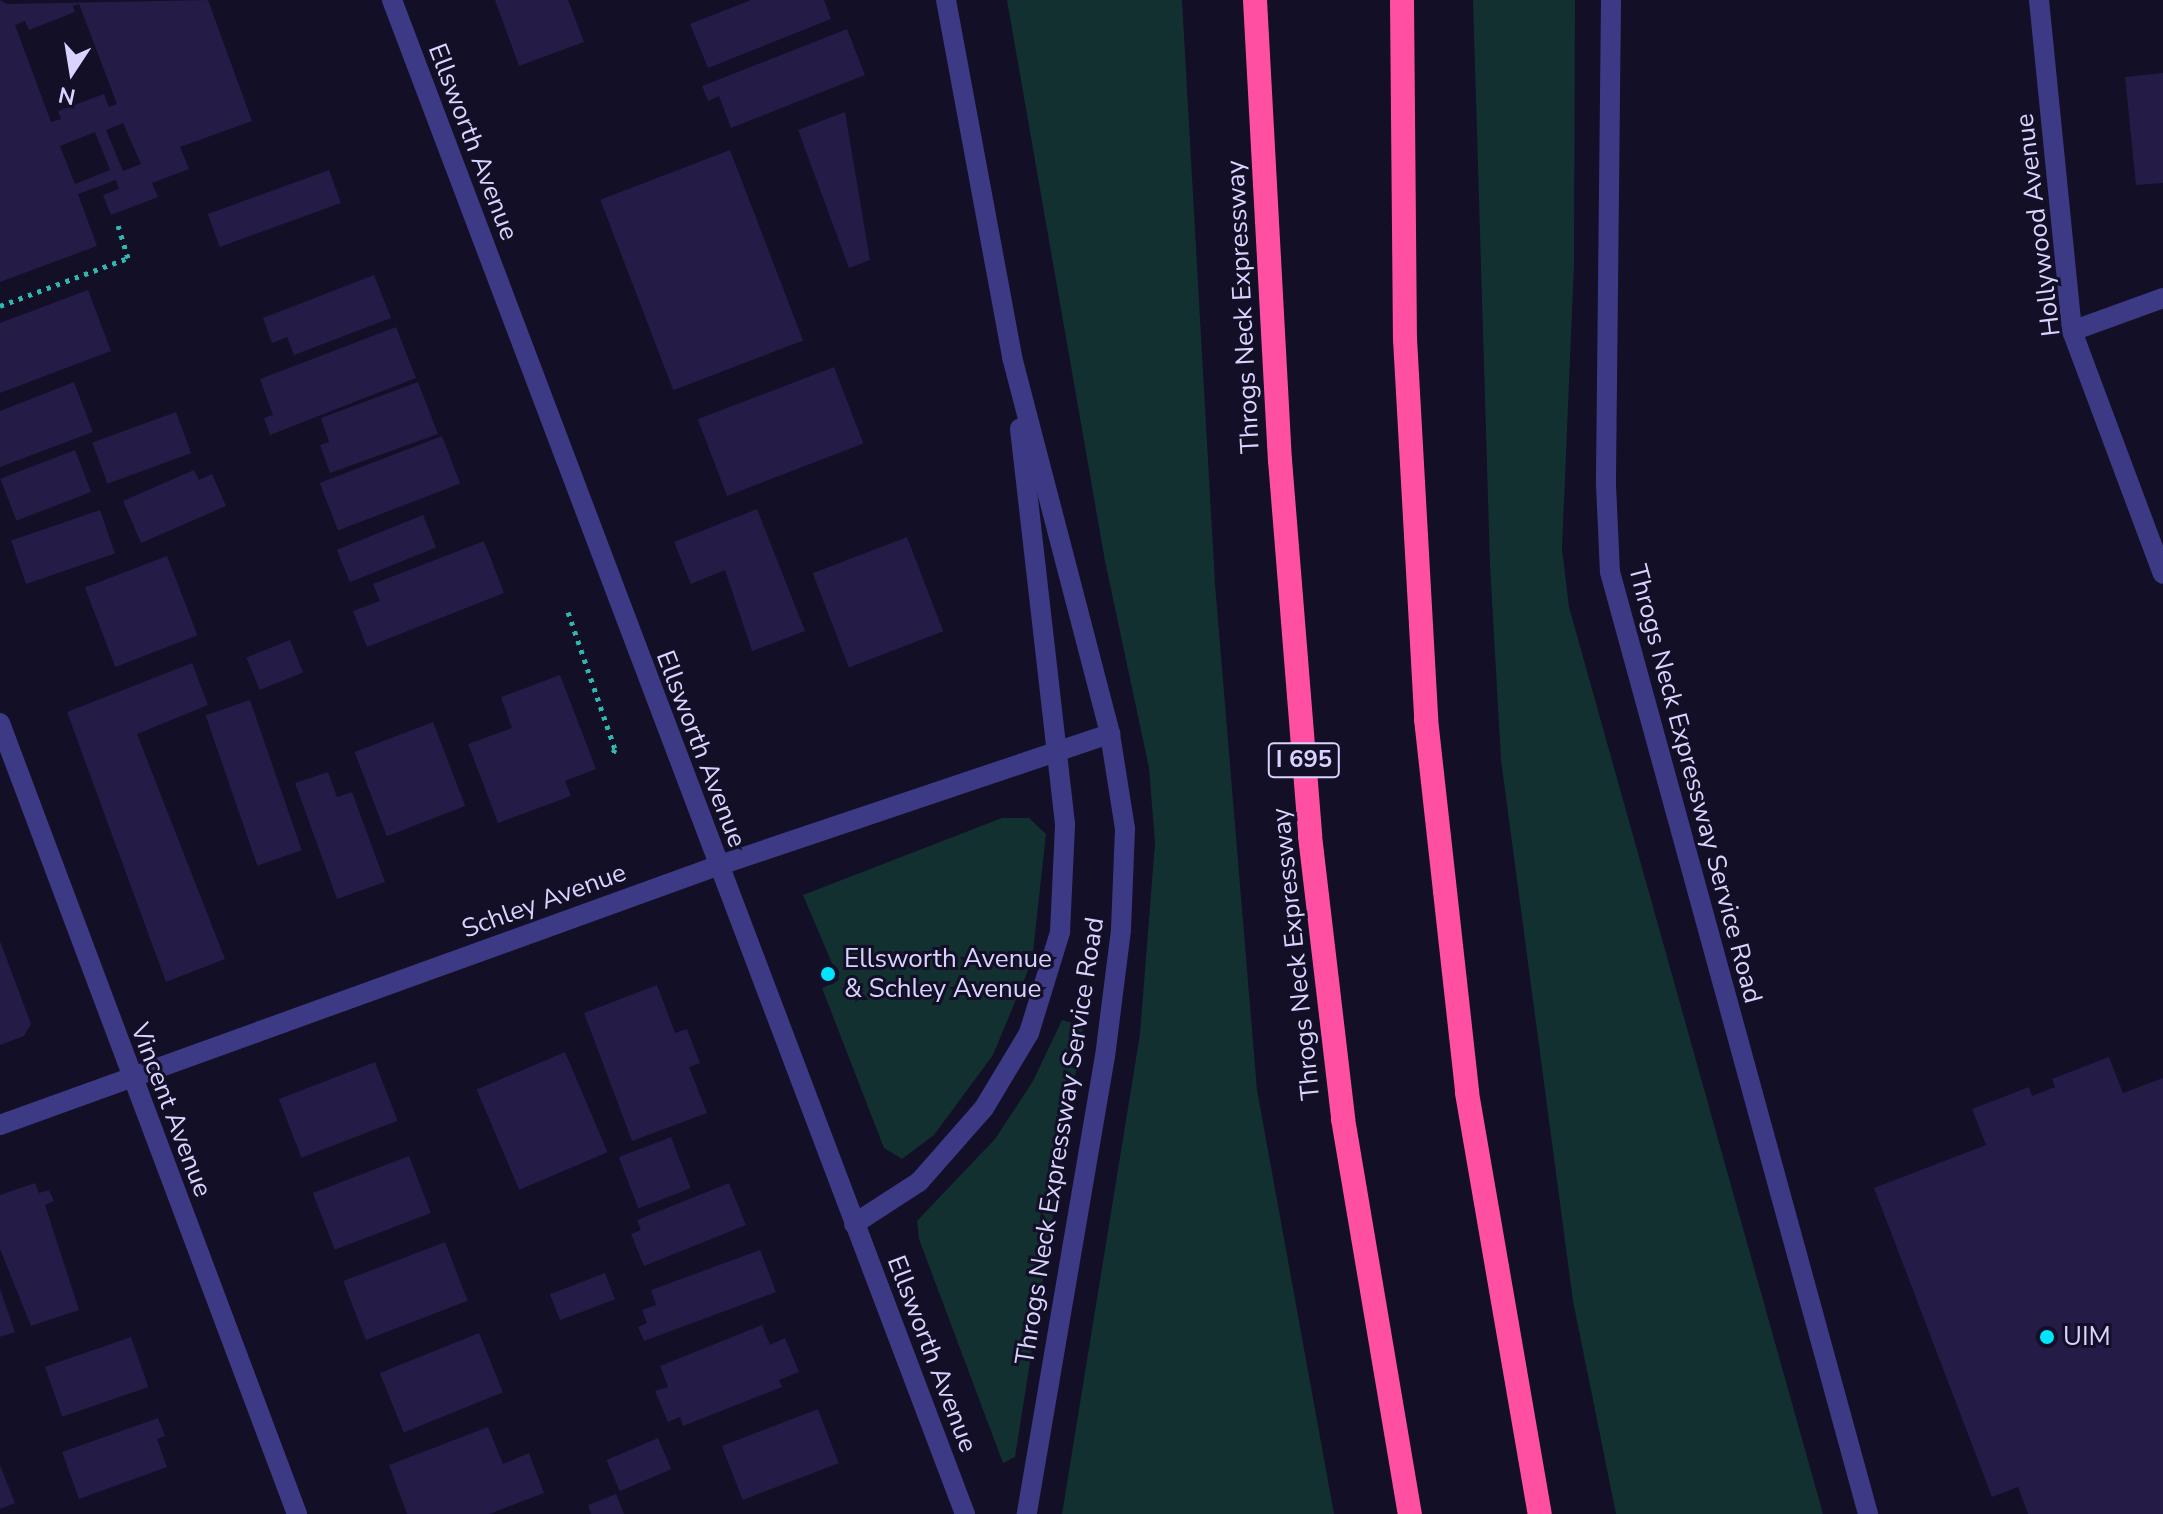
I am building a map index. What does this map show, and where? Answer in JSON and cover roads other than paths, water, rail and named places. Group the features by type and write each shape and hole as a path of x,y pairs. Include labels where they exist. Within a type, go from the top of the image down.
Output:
{"highway":[{"name":"Throgs Neck Expressway","path":"1255,0 1280,460 1312,852 1357,1213 1410,1514"},
{"path":"1402,0 1405,339 1434,813 1476,1154 1540,1514"}],"street":[{"name":"Ellsworth Avenue","path":"392,0 717,866 965,1514"},
{"name":"Throgs Neck Expressway Service Road","path":"854,1224 903,1195 954,1147 1029,1033 1048,982 1065,905 1067,850 1012,357 946,0"},
{"name":"Throgs Neck Expressway Service Road","path":"1611,0 1606,485 1610,572 1868,1514"},
{"name":"Hollywood Avenue","path":"2039,0 2072,331 2163,574"},
{"path":"2072,331 2163,298"},
{"name":"Throgs Neck Expressway Service Road","path":"1012,357 1110,734 1125,829 1121,930 1105,1056 1027,1514"},
{"name":"Vincent Avenue","path":"0,723 130,1078 297,1514"},
{"name":"Schley Avenue","path":"0,1125 717,866 1110,734"}],"place":[{"name":"Ellsworth Avenue & Schley Avenue","path":"828,974"},
{"name":"UIM","path":"2047,1337"}]}
